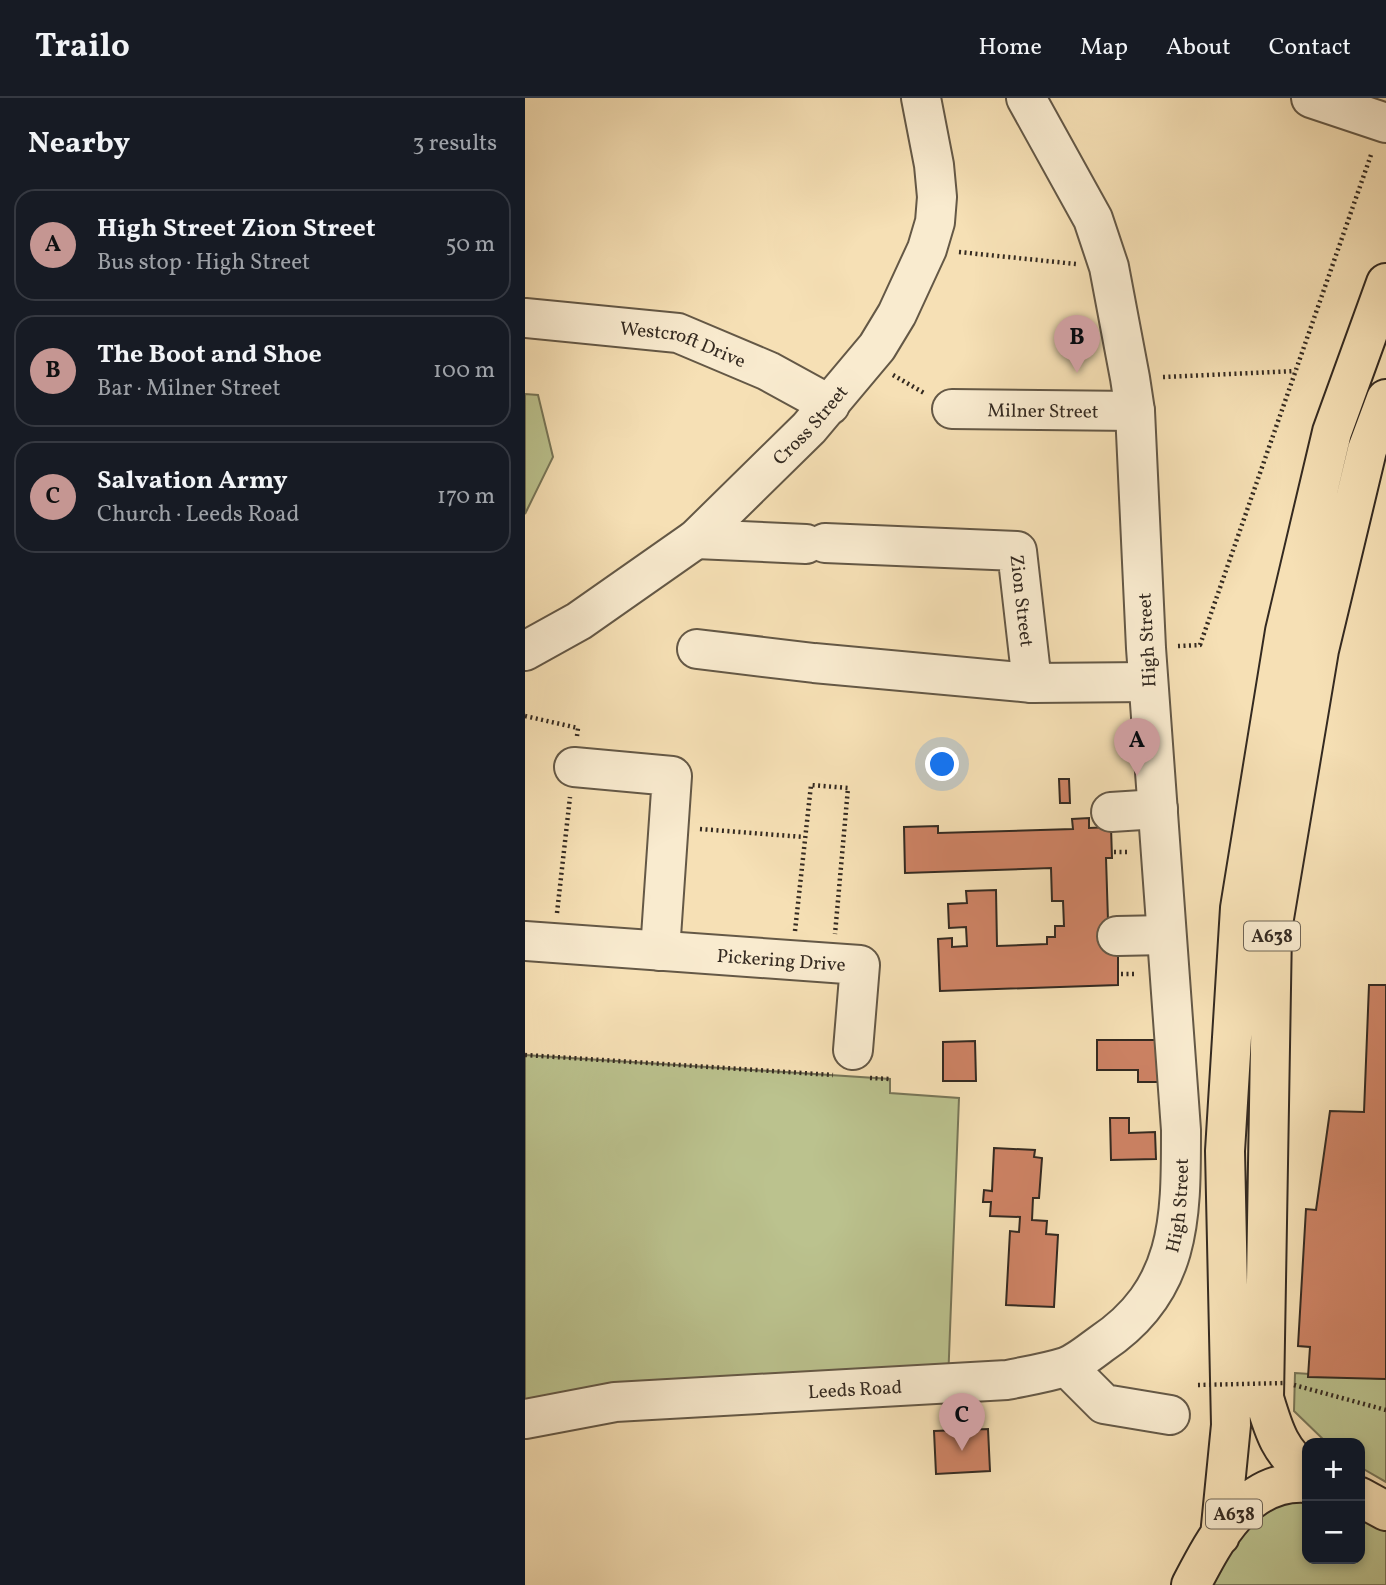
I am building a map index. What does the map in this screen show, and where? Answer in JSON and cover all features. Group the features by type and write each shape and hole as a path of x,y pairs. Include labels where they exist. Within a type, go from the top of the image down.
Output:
{"highway":[{"name":"A638","path":"1220,1536 1231,1425 1225,1151 1240,908 1285,631 1332,432 1386,283"},
{"name":"A638","path":"1302,1468 1275,1437 1264,1398 1272,930 1319,650 1367,450 1386,399"},
{"name":"A638","path":"1191,1585 1235,1513 1252,1499 1273,1488 1302,1484"},
{"path":"1365,1500 1386,1511"}],"street":[{"path":"1311,98 1384,122"},
{"name":"Cross Street","path":"525,651 579,621 697,539 879,355 923,269 935,222 937,197 930,100"},
{"name":"High Street","path":"1038,100 1093,219 1109,267 1133,395 1147,665 1181,1130 1181,1204 1173,1252 1152,1294 1122,1330 1067,1367"},
{"name":"Westcroft Drive","path":"525,318 678,333 768,371 830,405"},
{"name":"Milner Street","path":"952,409 1133,395"},
{"name":"Zion Street","path":"697,539 1017,551 1032,683"},
{"path":"697,649 814,663 1032,683 1147,665"},
{"path":"574,767 672,775 660,951"},
{"path":"1111,812 1158,809"},
{"path":"1117,936 1166,935"},
{"name":"Pickering Drive","path":"539,942 860,964 850,1068"},
{"path":"1067,1367 1104,1404 1170,1415"},
{"name":"Leeds Road","path":"525,1419 615,1402 1007,1380 1067,1367"}],"path":[{"path":"1147,665 1200,645 1384,122"},
{"path":"923,269 1109,267"},
{"path":"879,355 952,409"},
{"path":"1133,395 1295,371"},
{"path":"525,716 578,728 574,767 539,942"},
{"path":"792,961 811,785 848,788 833,963"},
{"path":"668,826 804,837"},
{"path":"525,1055 850,1068 890,1079"},
{"path":"1198,1385 1286,1383 1386,1410"}],"green space":[{"path":"525,394 538,395 553,457 525,514"},
{"path":"525,1055 890,1079 890,1093 959,1098 948,1382 525,1419"},
{"path":"1295,1373 1386,1379 1386,1482 1365,1470 1365,1438 1322,1438 1294,1411"},
{"path":"1302,1486 1302,1564 1365,1564 1365,1500 1386,1511 1386,1585 1191,1585 1220,1536"}],"building":[{"path":"1059,779 1069,779 1070,803 1060,803"},
{"path":"1089,818 1089,828 1111,827 1112,858 1106,858 1109,952 1118,952 1118,985 940,991 938,939 952,938 952,947 967,946 966,927 949,928 948,904 967,903 966,891 996,890 997,946 1047,944 1047,937 1055,937 1055,926 1064,926 1063,901 1052,901 1051,868 905,873 904,827 938,826 938,833 1073,829 1072,819"},
{"path":"1369,985 1386,985 1386,1379 1308,1377 1310,1347 1298,1346 1306,1209 1316,1210 1330,1111 1364,1112"},
{"path":"1097,1040 1158,1040 1158,1082 1138,1082 1138,1070 1097,1070"},
{"path":"975,1041 976,1081 943,1081 943,1042"},
{"path":"1110,1118 1129,1118 1129,1133 1155,1132 1156,1159 1111,1160"},
{"path":"994,1148 1035,1150 1034,1157 1042,1158 1039,1198 1033,1198 1032,1220 1047,1221 1046,1234 1058,1235 1054,1307 1006,1305 1010,1231 1019,1232 1020,1217 990,1216 991,1202 983,1202 984,1190 992,1191"},
{"path":"988,1429 990,1471 936,1474 934,1431"}],"place":[{"name":"The Boot and Shoe","path":"1077,373"},
{"name":"High Street Zion Street","path":"1137,776"},
{"name":"Salvation Army","path":"962,1451"}]}
